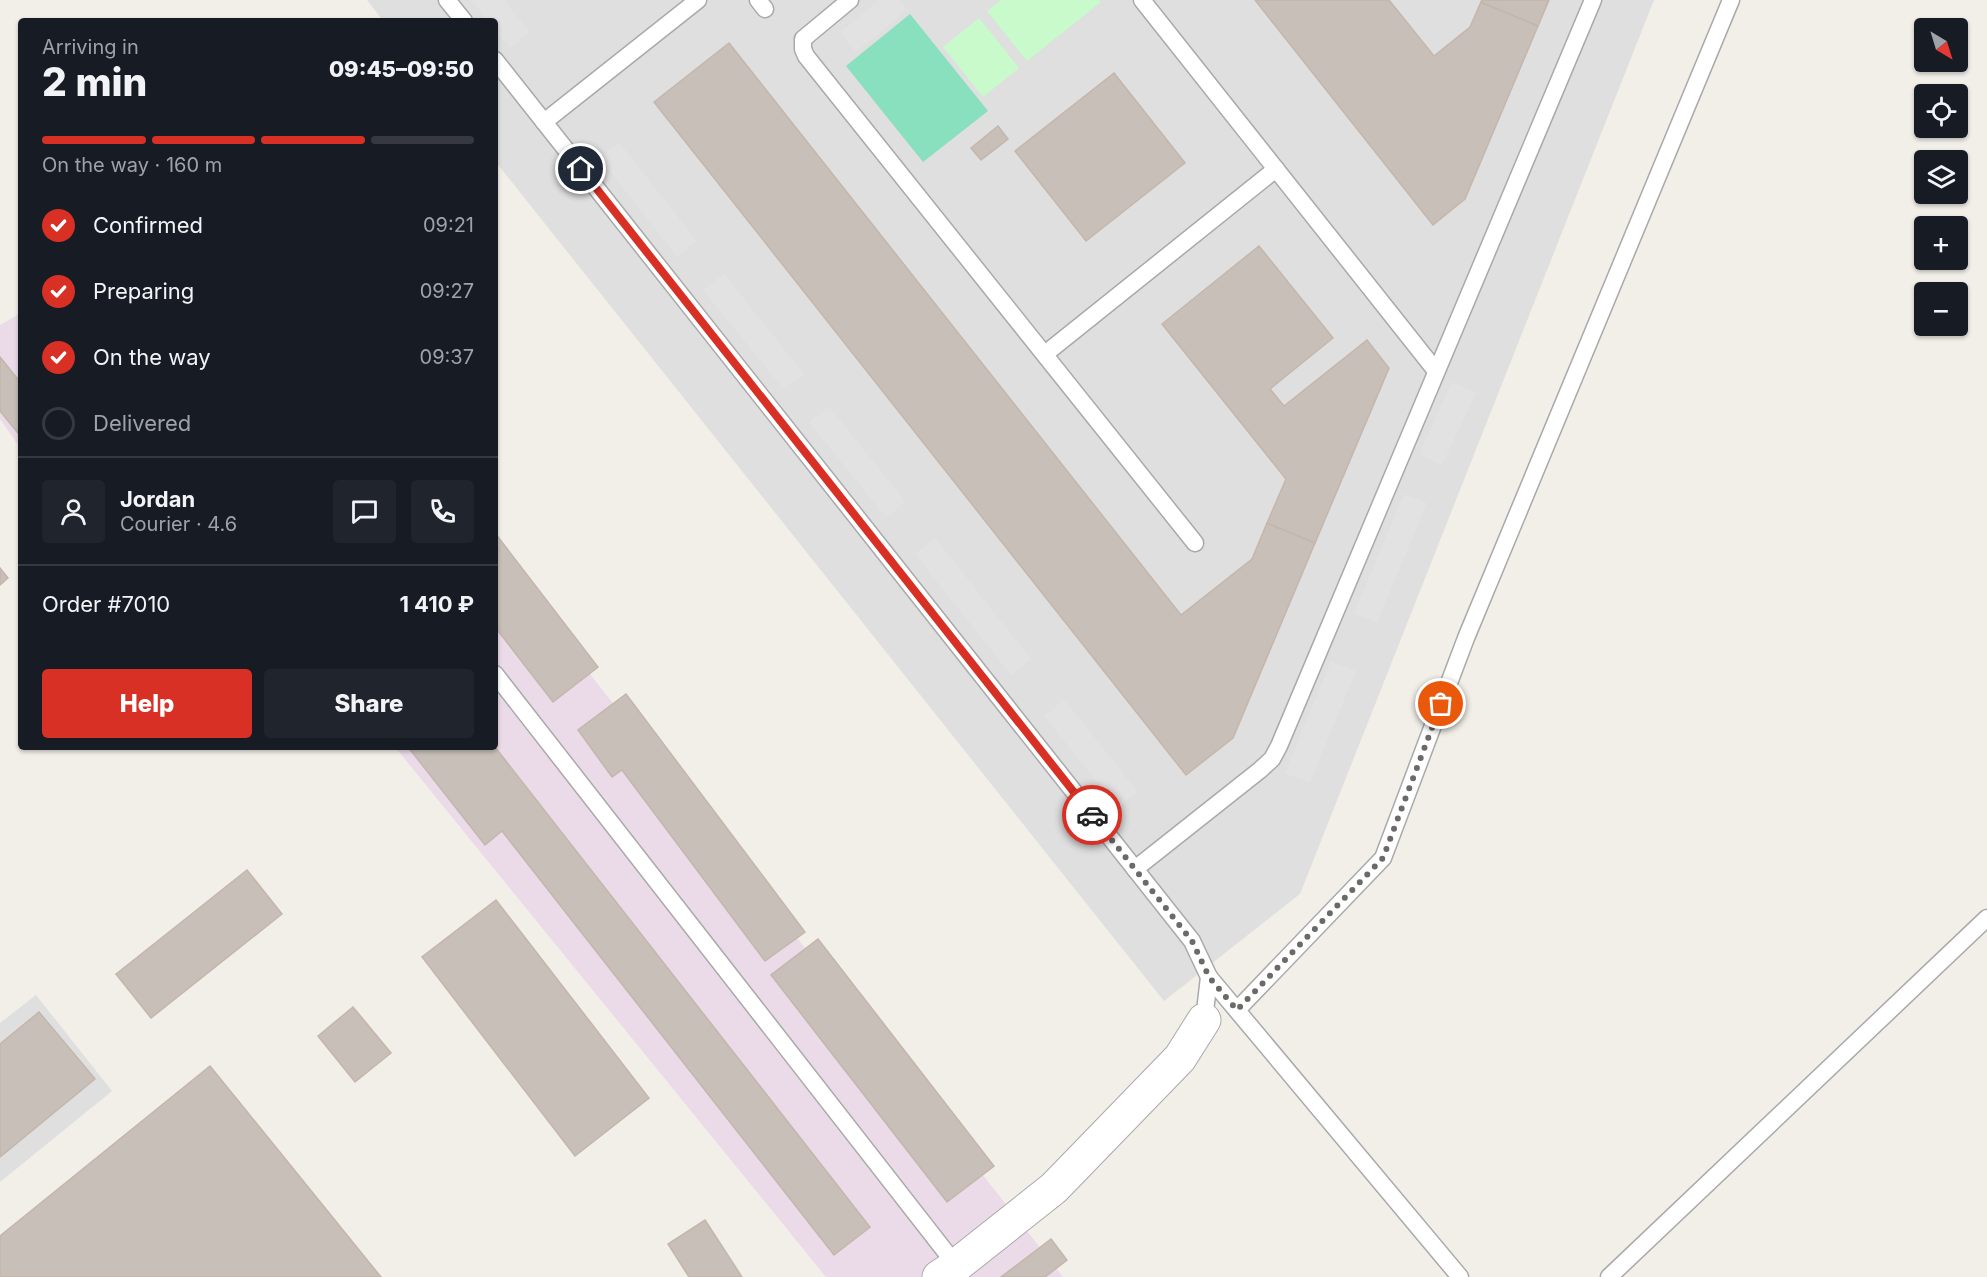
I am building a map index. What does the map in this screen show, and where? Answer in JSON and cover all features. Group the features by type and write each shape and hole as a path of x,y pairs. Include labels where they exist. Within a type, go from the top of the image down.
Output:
{"street":[{"path":"953,1273 1053,1188 1180,1058 1204,1020"}],"lane":[{"path":"447,0 462,18"},
{"path":"544,122 698,0"},
{"path":"850,0 803,39 806,57 1195,543"},
{"path":"1142,0 1436,371"},
{"path":"1135,869 1272,759 1279,746 1593,0"},
{"path":"1237,1010 1383,858 1466,638 1731,0"},
{"path":"498,64 1192,941 1209,977 1460,1277"},
{"path":"1045,354 1276,169"},
{"path":"498,678 953,1273"},
{"path":"1609,1277 1987,918"},
{"path":"1204,1020 1209,977"}],"shaded area":[{"path":"367,0 1654,0 1300,894 1164,1001 498,165 498,18 381,18"},
{"path":"471,0 504,0 530,32 510,48 498,34 498,18 486,18"},
{"path":"879,0 900,0 908,10 856,52 840,32"},
{"path":"619,142 697,241 677,257 599,158"},
{"path":"724,274 804,374 784,390 703,290"},
{"path":"18,315 18,445 0,419 0,325"},
{"path":"1452,382 1476,393 1442,465 1419,454"},
{"path":"829,406 906,502 886,518 809,422"},
{"path":"1404,494 1427,503 1377,623 1354,613"},
{"path":"935,538 1031,659 1011,675 915,554"},
{"path":"498,557 1063,1277 826,1277 397,750 498,750"},
{"path":"1331,661 1356,671 1310,783 1285,773"},
{"path":"1064,699 1138,792 1118,808 1044,716"},
{"path":"36,995 112,1091 0,1182 0,1023"}],"green space":[{"path":"1001,0 1099,0 1101,2 1027,61 987,11"},
{"path":"910,14 988,111 923,162 846,66"},
{"path":"979,18 1019,68 983,97 943,47"}],"building":[{"path":"1255,0 1389,0 1434,56 1470,27 1481,2 1538,26 1465,199 1433,225"},
{"path":"1482,0 1549,0 1538,26 1481,2"},
{"path":"729,43 1181,615 1252,559 1267,523 1315,543 1233,738 1186,775 654,102"},
{"path":"1114,73 1185,163 1086,241 1015,151"},
{"path":"998,126 1008,139 981,160 971,148"},
{"path":"1259,246 1333,338 1270,389 1284,406 1367,340 1389,368 1315,543 1267,523 1286,479 1162,324"},
{"path":"0,357 18,379 18,433 0,411"},
{"path":"498,537 598,667 553,702 498,631"},
{"path":"0,568 8,578 0,585"},
{"path":"626,694 805,932 765,961 622,770 612,777 578,730"},
{"path":"410,750 497,750 870,1227 834,1255 502,831 485,845"},
{"path":"247,870 282,914 151,1018 116,974"},
{"path":"496,900 649,1098 575,1156 422,957"},
{"path":"818,939 994,1166 947,1202 771,975"},
{"path":"353,1007 391,1053 355,1082 318,1036"},
{"path":"39,1012 95,1079 0,1157 0,1044"},
{"path":"210,1066 381,1277 0,1277 0,1236"},
{"path":"705,1220 742,1277 689,1277 668,1244"},
{"path":"1051,1239 1067,1260 1045,1277 1001,1277"}],"way so far":[{"path":"1092,815 1192,941 1209,977 1237,1010 1383,858 1441,704"}],"route":[{"path":"581,169 1092,815"}]}
